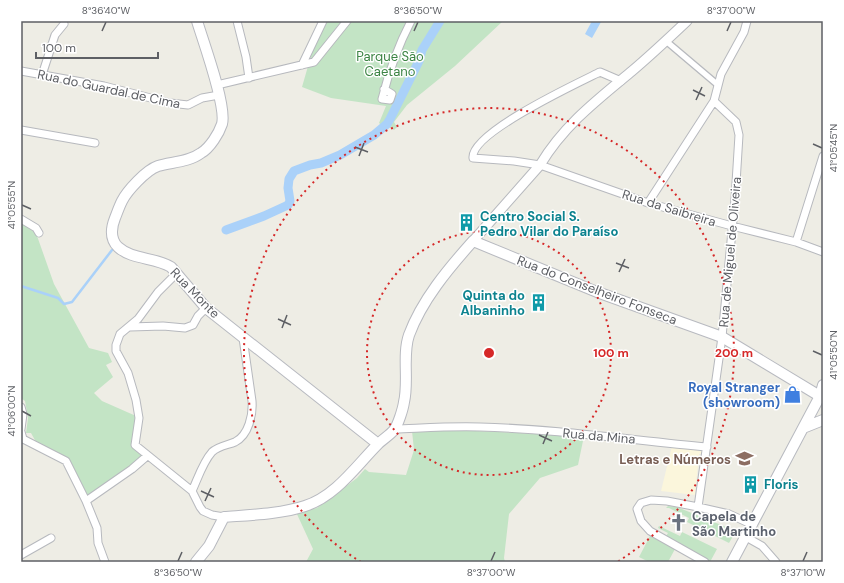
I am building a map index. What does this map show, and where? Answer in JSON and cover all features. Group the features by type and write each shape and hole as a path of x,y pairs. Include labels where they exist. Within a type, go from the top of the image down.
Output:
{"main road":[{"name":"Rua Monte","path":"196,21 217,85 223,116 220,129 203,152 195,157 156,166 145,173 122,200 113,222 112,238 117,246 132,254 165,263 171,267 206,308 378,444"},
{"name":"Rua do Conselheiro Fonseca","path":"473,241 597,292 722,337 821,397"},
{"path":"196,562 209,546 224,517 292,509 314,503 337,486 378,444 395,429 404,401 406,386 407,342 410,334 422,307 451,266 473,241"},
{"path":"732,562 821,397 823,385"},
{"path":"803,428 823,420"}],"street":[{"path":"237,21 246,56 248,78"},
{"path":"302,65 323,21"},
{"path":"217,85 314,62 347,21"},
{"path":"384,89 387,76 399,45 411,21"},
{"path":"473,241 540,165 548,151 561,134 587,109 687,21"},
{"path":"648,203 714,101 721,74 744,32 747,21"},
{"path":"42,75 55,36 64,24"},
{"path":"666,41 718,85"},
{"name":"Rua do Guardal de Cima","path":"21,71 104,86 170,103 188,105 202,98 219,96"},
{"name":"Rua da Saibreira","path":"621,80 600,72 552,95 498,127 475,149 473,154 474,158 514,161 540,165 648,203 796,242 823,252"},
{"name":"Rua de Miguel de Oliveira","path":"698,507 722,337 735,199 739,135 736,122 714,101"},
{"path":"21,130 95,143"},
{"path":"796,242 823,156"},
{"path":"21,219 36,228 40,233"},
{"path":"177,273 158,292 138,319 120,334 116,345 116,351 128,373 136,400 139,418 135,445 192,491 203,511 212,515 224,517"},
{"path":"130,327 163,326 185,328 193,325 198,316 206,308"},
{"path":"192,491 211,454 217,449 237,441 242,437 251,420 253,410 243,338"},
{"path":"21,407 23,414 21,429"},
{"name":"Rua da Mina","path":"395,429 480,427 611,436 707,447"},
{"path":"21,432 23,439 66,461 86,501 96,528 98,543 105,562"},
{"path":"86,501 148,456"},
{"path":"705,562 650,531 641,522 637,509 641,503 651,500 667,501 698,507 729,514 753,525"},
{"path":"746,537 762,546 776,562"},
{"path":"21,555 50,538"}],"shaded area":[{"path":"672,446 700,449 703,451 704,454 699,454 695,495 661,491"}],"green space":[{"name":"Parque São Caetano","path":"321,21 503,21 455,66 407,105 394,122 397,127 394,130 389,127 386,129 379,123 386,106 331,98 302,87"},
{"path":"21,223 36,233 54,284 89,348 108,353 112,362 106,365 113,377 94,393 102,401 136,416 131,444 143,455 141,459 86,497 69,460 36,442 31,433 26,433 28,418 25,401 21,398"},
{"path":"453,430 584,436 578,465 540,478 509,514 504,558 505,562 306,562 313,549 296,512 317,508 357,478 365,469 369,472 406,475 414,450 412,431"},
{"path":"668,506 677,507 736,531 729,543 687,522 689,518 666,508"},
{"path":"659,526 680,536 682,532 717,549 710,562 665,538 668,533 658,528"},
{"path":"650,536 675,549 668,562 649,562 639,557"}],"water":[{"path":"592,21 601,22 592,38 585,34"}],"waterway":[{"path":"226,230 264,216 288,205 290,201 288,188 289,179 294,171 310,165 321,163 340,155 374,135 387,124 419,61 422,50 440,21"},
{"path":"21,286 58,298 64,304 72,302 112,250"}],"place":[{"name":"Centro Social S. Pedro Vilar do Paraíso","path":"467,223"},
{"name":"Quinta do Albaninho","path":"538,302"},
{"name":"Royal Stranger (showroom)","path":"793,394"},
{"name":"Letras e Números","path":"744,459"},
{"name":"Floris","path":"751,484"},
{"name":"Capela de São Martinho","path":"679,523"}]}
